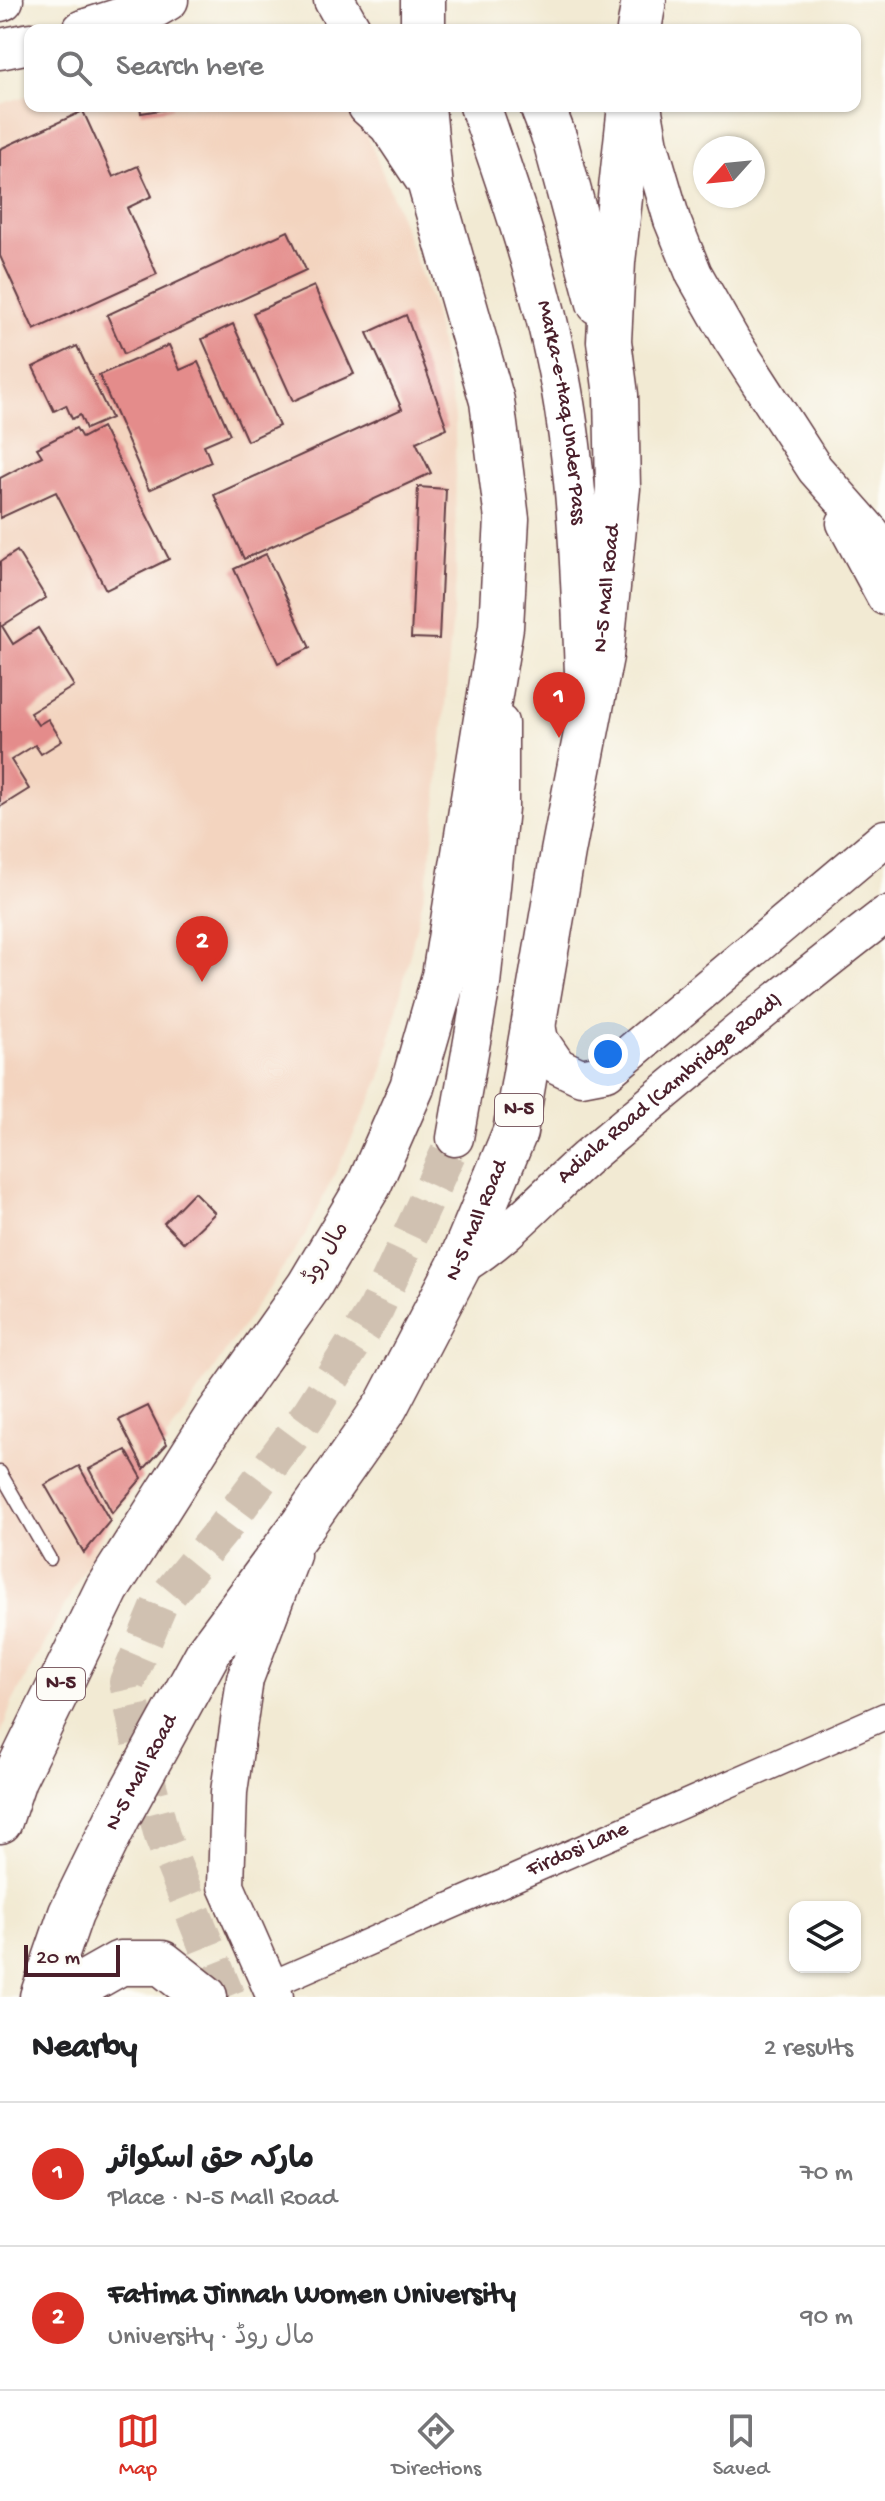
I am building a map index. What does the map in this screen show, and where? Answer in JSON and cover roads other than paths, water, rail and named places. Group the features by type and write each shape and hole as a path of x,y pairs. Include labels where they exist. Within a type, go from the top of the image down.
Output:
{"highway":[{"path":"423,0 423,24"},
{"path":"640,24 644,0"},
{"path":"424,112 431,188"},
{"path":"431,188 440,112"},
{"path":"544,112 555,140 609,341"},
{"name":"N-5 Mall Road","path":"42,1997 71,1913 118,1817 209,1651 386,1406 458,1268 515,1132 601,656 618,488 616,395 609,341 613,262 629,112"},
{"name":"مال روڈ","path":"0,1821 14,1779 107,1589 215,1419 309,1286 369,1185 412,1087 444,976 501,627 507,519 492,401 431,188"},
{"path":"60,1997 120,1963 162,1963 205,1997"}],"main road":[{"path":"102,24 156,7 168,0"},
{"path":"334,0 348,24"},
{"path":"0,49 24,44"},
{"path":"375,112 389,125 431,188"},
{"path":"393,112 431,188"},
{"name":"Marka-e-Haq Under Pass","path":"482,112 521,223 559,376 579,526 587,730"},
{"path":"644,112 650,145 672,220 694,274 731,339 815,469 885,597"},
{"path":"815,469 885,548"},
{"path":"455,1138 482,984 500,808 501,627"},
{"path":"535,1015 540,1040 558,1066 581,1077 607,1072 885,838"},
{"name":"Adiala Road (Cambridge Road)","path":"458,1268 487,1251 579,1164 737,1030 885,915"},
{"path":"273,1991 226,1886 229,1792 245,1679 304,1523"}],"street":[{"name":"Firdosi Lane","path":"273,1991 885,1716"}],"lane":[{"path":"0,1472 50,1559"}],"tunnel":[{"path":"227,1997 162,1836 127,1682 159,1606 223,1529 311,1411 376,1309 455,1138"}],"place":[{"name":"مارکہ حق اسکوائر","path":"559,738"},
{"name":"Fatima Jinnah Women University","path":"202,982"}]}
